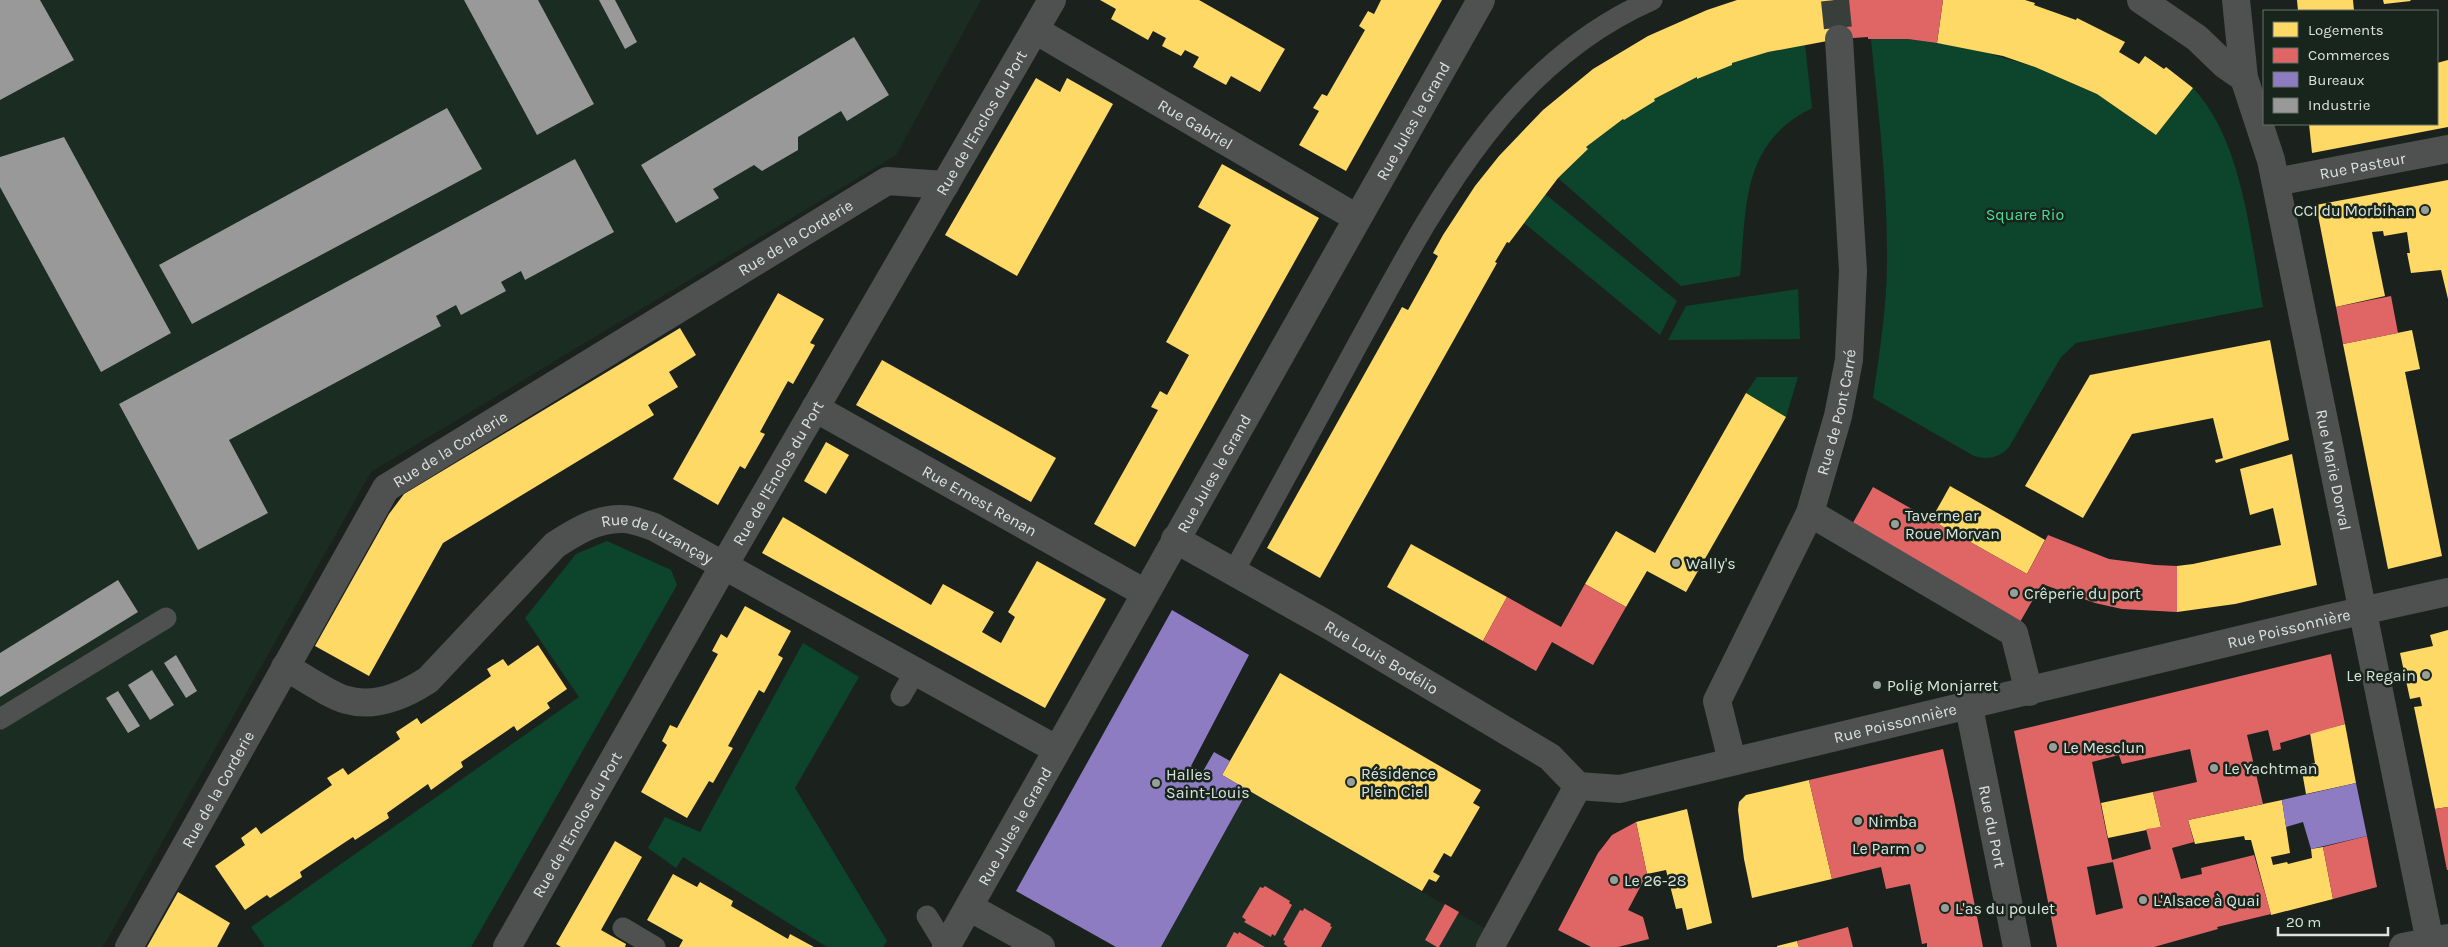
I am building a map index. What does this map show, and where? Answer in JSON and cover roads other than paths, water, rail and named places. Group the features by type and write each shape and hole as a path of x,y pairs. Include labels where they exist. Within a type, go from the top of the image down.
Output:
{"street":[{"name":"Rue de l'Enclos du Port","path":"507,947 723,567 1052,0"},
{"name":"Rue Jules le Grand","path":"946,947 1144,593 1481,0"},
{"path":"2141,0 2197,38 2225,65 2244,78"},
{"name":"Rue Marie Dorval","path":"2236,0 2244,78 2271,160 2276,182 2363,610 2437,942"},
{"name":"Rue Gabriel","path":"1035,30 1357,218"},
{"name":"Rue de Pont Carré","path":"1732,760 1717,701 1810,513 1838,416 1849,360 1853,271 1839,39"},
{"name":"Rue Pasteur","path":"2276,182 2448,148"},
{"name":"Rue de la Corderie","path":"129,947 386,488 887,180 945,185"},
{"name":"Rue Ernest Renan","path":"815,408 1144,593"},
{"path":"1810,513 2014,633 2029,692"},
{"name":"Rue de Luzançay","path":"285,666 346,700 369,702 392,698 411,691 428,680 554,546 576,531 598,522 624,519 654,527 723,567 1056,750"},
{"name":"Rue Louis Bodélio","path":"1175,539 1234,571 1550,757 1578,786"},
{"name":"Rue Poissonnière","path":"1578,786 1620,789 1732,760 2029,692 2363,610 2448,592"},
{"name":"Rue du Port","path":"1969,706 2017,947"},
{"path":"1490,947 1578,786"},
{"path":"969,907 1040,947"},
{"path":"2403,947 2437,942"}],"lane":[{"path":"1234,571 1426,220 1479,140 1542,71 1619,14 1652,0"},
{"path":"0,718 166,618"},
{"path":"901,696 916,672"},
{"path":"927,916 946,947"},
{"path":"623,928 655,947"}],"tunnel":[{"path":"1835,0 1839,39"}],"place":[{"name":"CCI du Morbihan","path":"2425,210"},
{"name":"Taverne ar Roue Morvan","path":"1895,524"},
{"name":"Wally's","path":"1676,563"},
{"name":"Crêperie du port","path":"2014,593"},
{"name":"Le Regain","path":"2426,675"},
{"name":"Polig Monjarret","path":"1877,685"},
{"name":"Le Mesclun","path":"2053,747"},
{"name":"Le Yachtman","path":"2214,768"},
{"name":"Résidence Plein Ciel","path":"1351,782"},
{"name":"Halles Saint-Louis","path":"1156,783"},
{"name":"Nimba","path":"1858,821"},
{"name":"Le Parm","path":"1920,848"},
{"name":"Le 26-28","path":"1614,880"},
{"name":"L'Alsace à Quai","path":"2143,900"},
{"name":"L'as du poulet","path":"1945,908"}],"park label":[{"name":"Square Rio","path":"2025,214"}]}
